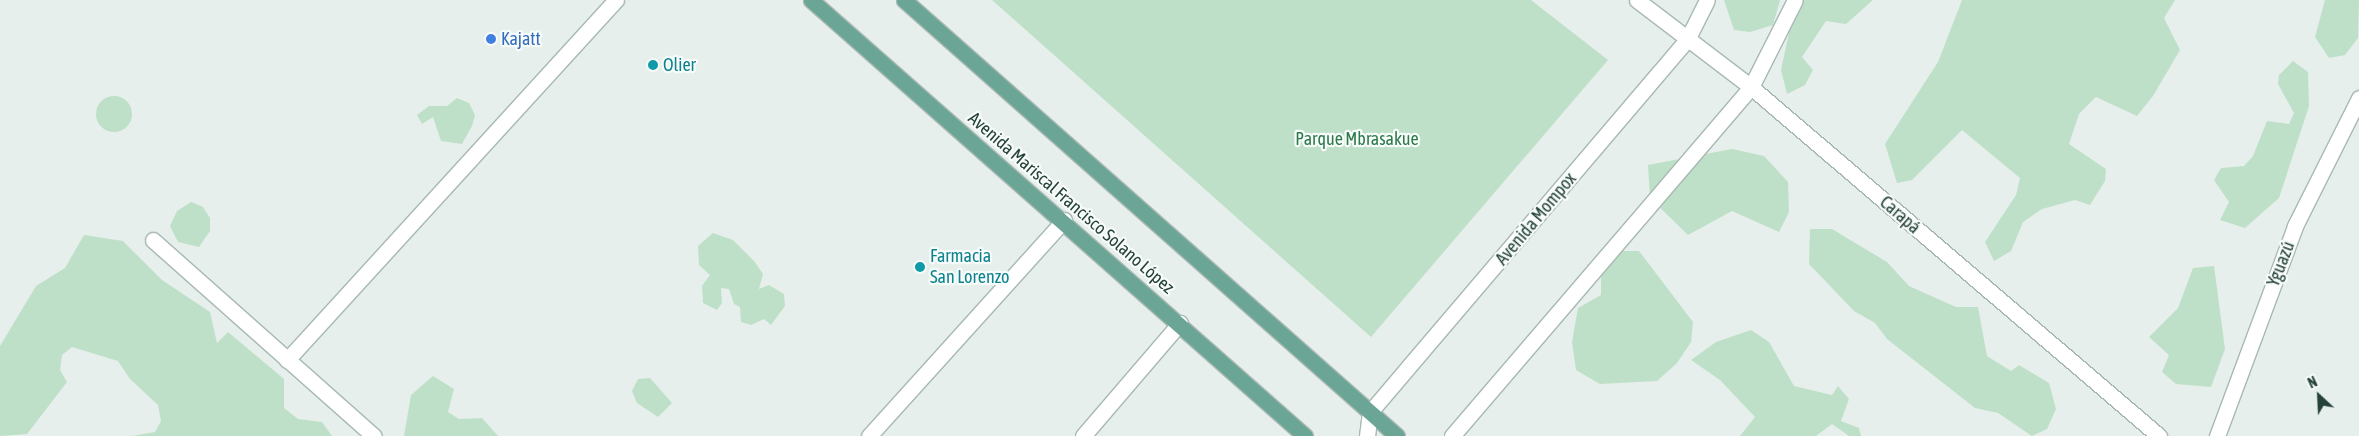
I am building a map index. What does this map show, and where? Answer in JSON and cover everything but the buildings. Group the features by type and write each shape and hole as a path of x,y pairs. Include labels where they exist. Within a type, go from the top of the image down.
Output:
{"main road":[{"name":"Avenida Mariscal Francisco Solano López","path":"811,0 1064,220 1305,436"},
{"path":"904,0 1397,436"}],"street":[{"path":"287,360 616,0"},
{"name":"Carapá","path":"1637,0 1751,87 2158,436"},
{"name":"Avenida Mompox","path":"1370,412 1688,38 1708,0"},
{"path":"1452,436 1751,87 1795,0"},
{"name":"Yguazú","path":"2216,436 2295,226 2359,98"},
{"path":"869,436 1064,220"},
{"path":"153,240 374,436"},
{"path":"1083,436 1180,324"},
{"path":"1367,436 1370,412"}],"green space":[{"name":"Parque Mbrasakue","path":"992,0 1531,0 1608,60 1371,337"},
{"path":"1724,0 1780,0 1773,25 1750,32 1734,30"},
{"path":"1796,0 1873,0 1846,24 1826,21 1802,57 1813,70 1805,85 1787,94 1781,70"},
{"path":"1962,0 2175,0 2164,18 2180,50 2153,96 2137,116 2096,97 2079,114 2069,144 2106,169 2105,181 2090,205 2075,200 2042,209 2023,222 2011,251 1994,261 1985,242 2016,195 2020,178 1962,130 1912,180 1897,183 1885,144 1938,62"},
{"path":"2325,0 2359,0 2358,38 2345,55 2329,58 2315,37"},
{"path":"2293,61 2308,72 2309,106 2279,198 2245,228 2220,220 2229,202 2214,180 2221,168 2244,166 2253,156 2267,121 2289,124 2294,113 2278,84 2279,75"},
{"path":"114,96 121,97 127,101 131,107 131,121 127,127 121,131 114,132 107,131 101,127 97,121 96,114 97,107 101,101 107,97"},
{"path":"457,98 469,103 475,115 472,126 462,144 441,141 433,117 422,124 417,115 429,106 447,106"},
{"path":"1732,149 1764,156 1788,182 1789,212 1779,232 1732,211 1688,235 1650,198 1648,165"},
{"path":"191,202 203,207 210,218 210,231 199,247 178,242 170,226 177,211"},
{"path":"1810,229 1832,229 1887,262 1909,286 1956,307 1978,307 1987,356 2011,371 2019,365 2049,383 2056,409 2047,429 2032,436 1998,413 1975,408 1887,339 1875,323 1854,311 1809,264"},
{"path":"713,233 733,240 754,261 763,274 759,289 769,285 784,294 785,306 771,325 764,319 751,325 741,322 740,307 734,304 729,289 721,288 722,303 717,310 703,303 702,286 710,275 699,265 698,246"},
{"path":"84,235 123,241 162,280 210,312 217,343 228,332 284,379 284,408 298,419 322,422 332,436 132,436 155,432 161,421 158,405 130,379 118,361 72,347 62,355 60,370 67,382 27,434 0,436 0,346 36,286 65,268"},
{"path":"1601,251 1639,251 1693,322 1691,342 1677,363 1657,381 1600,384 1576,370 1572,342 1578,308 1601,295"},
{"path":"2214,266 2225,349 2211,387 2176,384 2162,372 2169,355 2149,337 2178,308 2193,268"},
{"path":"1751,330 1769,342 1794,386 1832,395 1838,386 1849,399 1841,421 1859,428 1861,436 1849,436 1832,424 1816,436 1740,436 1755,417 1720,380 1691,360 1716,342"},
{"path":"433,376 454,389 448,412 459,419 482,418 498,436 404,436 411,395"},
{"path":"650,378 672,403 658,417 637,403 632,391 638,379"}],"place":[{"name":"Kajatt","path":"491,39"},
{"name":"Olier","path":"653,65"},
{"name":"Farmacia San Lorenzo","path":"920,267"}]}
